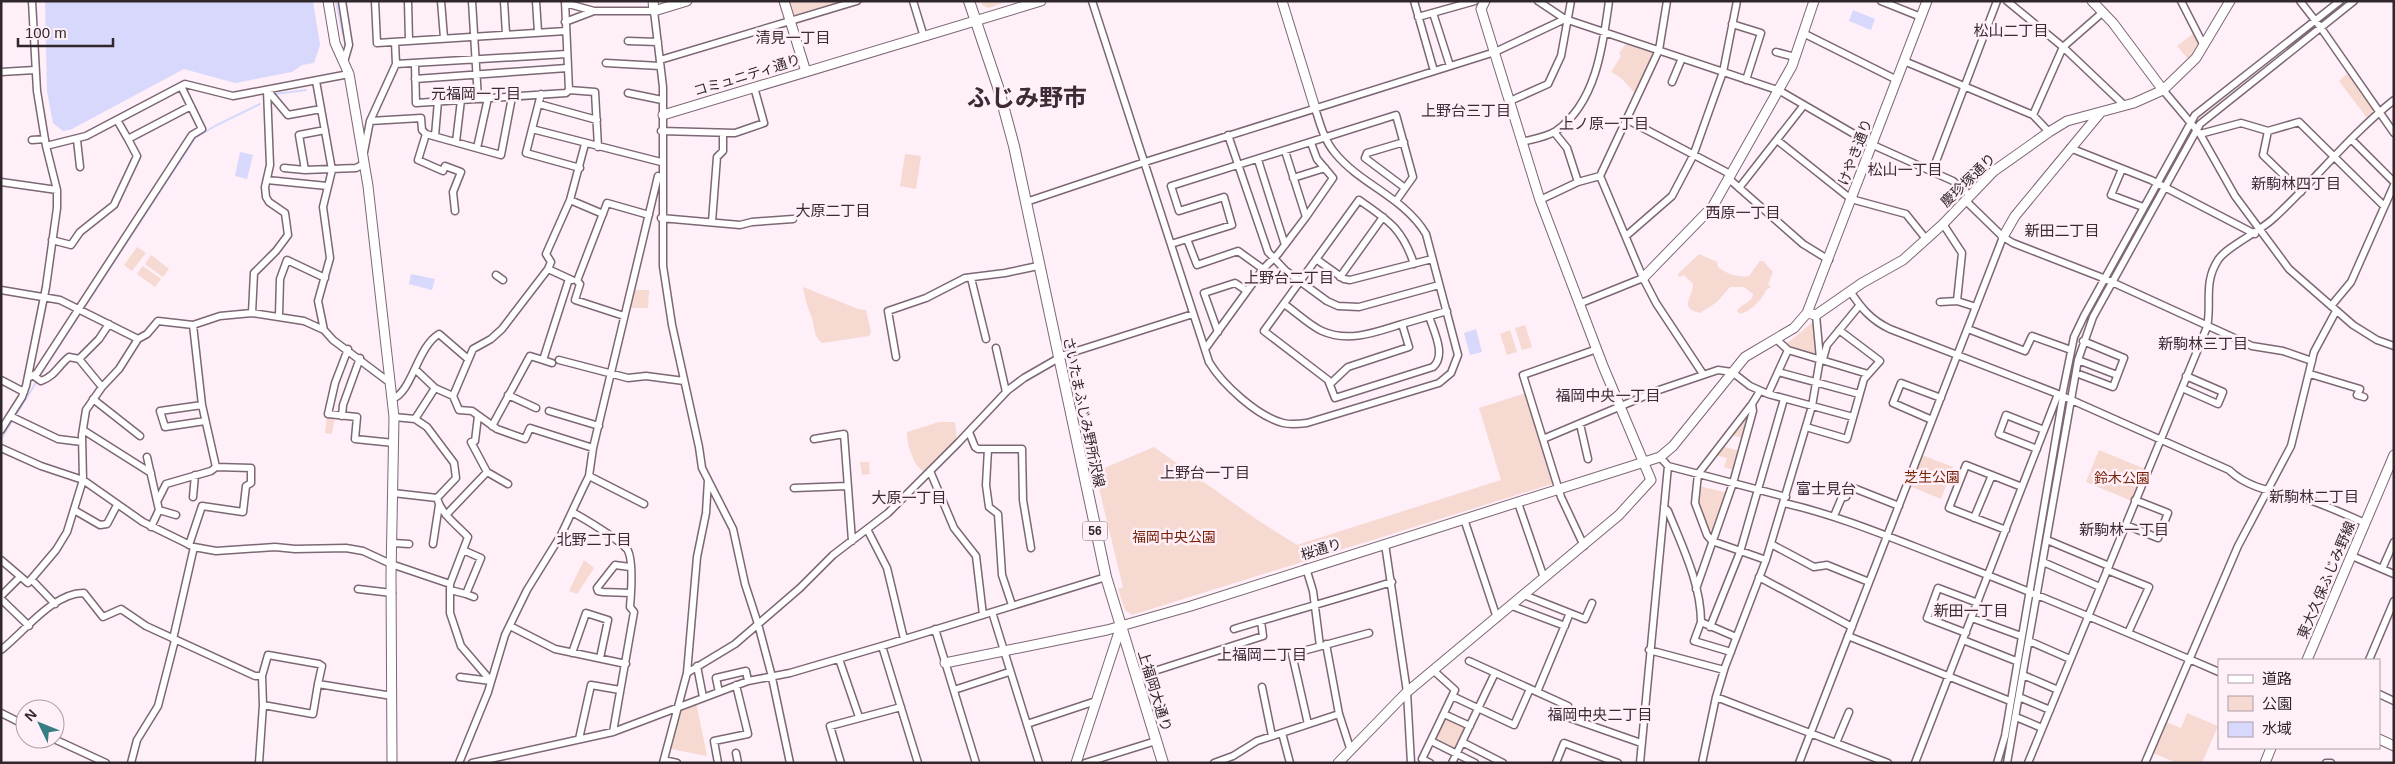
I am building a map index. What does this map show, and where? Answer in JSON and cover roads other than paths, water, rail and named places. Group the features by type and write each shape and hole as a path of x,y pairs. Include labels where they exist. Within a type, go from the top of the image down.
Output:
{"main road":[{"name":"56","path":"969,1 998,87 1026,202"},
{"name":"さいたまふじみ野所沢線","path":"1026,202 1038,266 1106,577 1120,626"},
{"name":"上福岡大通り","path":"1120,626 1164,763"}],"street":[{"path":"31,377 57,208 57,190 45,142 35,70 32,1"},
{"path":"328,1 335,43 349,74 364,160 394,417 392,763"},
{"path":"342,1 349,44 344,62"},
{"path":"375,1 377,43 566,31"},
{"path":"408,1 409,41"},
{"path":"441,1 444,38"},
{"path":"472,1 478,99"},
{"path":"504,1 506,34"},
{"path":"536,1 538,32"},
{"path":"565,22 594,12 687,1"},
{"path":"784,1 806,72"},
{"path":"606,63 660,63 790,20 856,1"},
{"path":"913,1 924,37"},
{"name":"コミュニティ通り","path":"663,115 1041,1"},
{"path":"1092,1 1209,362 1223,382 1252,405 1281,423 1307,423 1434,385 1448,377 1455,366 1458,355 1426,234 1420,225 1396,201 1341,160 1325,138 1282,1"},
{"path":"1414,1 1434,71"},
{"path":"1538,1 1567,19 1780,91 1873,145 1953,181 2003,237 2103,278 2252,346 2282,351 2312,362"},
{"path":"1510,101 1548,84 1561,56 1571,1"},
{"path":"1522,142 1554,132 1571,118 1585,98 1597,68 1609,1"},
{"path":"1667,1 1659,50 1600,176 1642,278 1656,303 1703,374"},
{"path":"1626,236 1672,196 1693,156 1723,72 1737,1"},
{"path":"1581,303 1642,278 1713,206 1780,91 1795,57 1814,1"},
{"path":"1881,1 1921,17"},
{"name":"けやき通り","path":"1812,314 1851,199 1927,1"},
{"path":"1932,172 1998,1"},
{"path":"2007,1 2063,47 2124,105"},
{"path":"2092,1 2104,12 2163,90 2199,132 2230,188 2258,232 2289,270 2364,333 2394,346"},
{"path":"2181,1 2203,44"},
{"path":"2163,90 2196,58 2230,1"},
{"path":"2300,1 2394,133"},
{"path":"1997,763 2005,736 2061,396 2071,350 2084,316 2103,278 2195,115 2340,1"},
{"path":"2007,763 2078,360 2083,341 2093,317 2164,188 2199,132 2203,120 2354,1"},
{"path":"569,90 565,2 594,12"},
{"path":"1338,763 1350,748 1407,692 1584,546 1619,515 1650,483 1650,476 1597,348 1540,200 1479,3 1418,17"},
{"path":"653,6 660,63 663,115 661,162 665,286 702,468 733,529 744,584 758,624 790,763"},
{"path":"2033,115 2063,47 2104,12"},
{"path":"1433,13 1450,66"},
{"path":"1026,202 1228,135 1495,52 1567,19"},
{"path":"1732,24 1761,33 1746,80"},
{"path":"1803,33 1897,80"},
{"path":"628,41 658,42"},
{"path":"284,168 332,170 356,168 364,160 370,121 396,64 395,42"},
{"path":"1776,52 1795,57"},
{"path":"1672,82 1682,58"},
{"path":"396,64 475,60 567,61"},
{"path":"415,79 476,75 567,61"},
{"path":"1904,61 2033,115 2049,132"},
{"path":"415,64 416,103 566,93 569,90 595,92 598,147"},
{"path":"1,72 35,70"},
{"path":"32,140 45,142 76,140 185,84 233,96 349,74"},
{"path":"316,81 332,170 323,207 330,251 318,301 324,330"},
{"path":"1,430 31,377 192,135 202,129 181,86"},
{"path":"661,131 735,133 764,123 754,87"},
{"path":"267,90 288,115 321,109"},
{"path":"252,313 254,274 276,252 288,235 285,213 274,207 266,197 270,165 267,90"},
{"name":"慶珍塚通り","path":"1660,457 1677,442 1732,372 1753,351 1776,339 1850,290 1902,260 1943,224 1994,171 2049,132 2067,122 2144,99 2163,90"},
{"path":"628,93 662,100"},
{"path":"541,94 526,153 580,168"},
{"path":"370,121 421,118 422,130 426,134 501,155 512,97"},
{"path":"477,148 488,98"},
{"path":"456,142 461,100"},
{"path":"2028,763 2207,327 2207,297 2218,261 2230,248 2258,232 2351,139 2394,100"},
{"path":"435,136 438,102"},
{"path":"539,104 597,120"},
{"path":"1739,188 1804,105"},
{"path":"128,139 191,106"},
{"path":"1799,763 2003,237 2015,216 2101,112"},
{"path":"1171,244 1232,225 1224,198 1179,211 1171,186 1396,115 1413,177 1396,201"},
{"path":"52,240 71,245 80,232 114,205 138,156 117,120"},
{"path":"1626,120 1729,176 1739,188 1803,244 1829,260"},
{"path":"2199,132 2241,123 2268,131 2299,122 2384,206"},
{"path":"532,129 661,162"},
{"path":"305,170 299,135 325,130"},
{"path":"2268,131 2263,154 2300,192"},
{"path":"712,222 717,156 723,151 723,132"},
{"path":"1554,132 1567,148 1578,182"},
{"path":"426,134 418,160 443,172 445,166 461,172 453,192 455,211"},
{"path":"1228,135 1264,244 1273,258 1327,301 1338,306 1359,307 1439,285"},
{"path":"2145,763 2238,546 2291,446 2314,352 2334,308 2351,282 2394,184 2351,139"},
{"path":"76,140 80,167"},
{"path":"1777,140 1851,199 1906,214 1926,239"},
{"path":"1404,142 1367,153 1365,158 1405,188"},
{"path":"1205,349 1263,269 1285,245 1306,217 1333,178 1317,159 1310,143"},
{"path":"452,396 468,359 476,346 491,339 502,329 548,269 551,262 546,254 570,200 585,144"},
{"path":"2070,148 2156,183 2258,232"},
{"path":"1285,151 1306,217"},
{"path":"1258,160 1285,245"},
{"path":"459,763 474,730 491,681 500,647 526,590 561,534 589,476 593,448 661,162"},
{"path":"1293,178 1325,168"},
{"path":"2122,169 2111,195 2143,207"},
{"path":"1540,200 1578,182 1600,176"},
{"path":"267,180 328,186"},
{"path":"1,182 57,190"},
{"path":"570,200 603,214"},
{"path":"1414,264 1403,235 1383,217 1359,200 1264,331 1328,380 1335,398 1433,367 1439,360 1440,352 1429,316"},
{"path":"577,281 607,204 649,215"},
{"path":"1340,276 1383,217"},
{"path":"662,218 746,225 752,222 793,219"},
{"path":"1943,224 1962,253 1957,301"},
{"path":"1187,239 1197,265 1238,251 1263,269"},
{"path":"1316,259 1340,276 1350,280 1432,259"},
{"path":"279,316 280,279 287,260 325,278"},
{"path":"896,357 888,311 908,305 965,278 1005,273 1038,266"},
{"path":"548,269 580,284 575,300 624,316"},
{"path":"496,275 503,280"},
{"path":"971,278 986,339"},
{"path":"542,360 569,279"},
{"path":"1218,332 1204,293 1235,283 1247,292"},
{"path":"1,290 44,297 78,308 138,339"},
{"path":"1850,290 1859,306 1872,320 1890,330 2072,400 2229,470 2236,477 2268,491 2314,502 2366,523"},
{"path":"1940,302 1957,301 1976,307"},
{"path":"1284,304 1321,330 1336,336 1366,335 1447,311"},
{"path":"1702,763 1716,697 1724,670 1766,560 1785,500 1812,406 1821,359 1827,345 1859,306"},
{"path":"1,560 28,583 65,536 82,480 83,419 102,387 119,369 138,339 147,334 158,321 193,325 220,316 252,313 304,321 324,330 333,340 360,358 389,382"},
{"path":"687,673 735,644 800,588 833,555 897,504 1006,392 1024,378 1064,355 1193,314"},
{"path":"1812,314 1821,359"},
{"path":"78,359 99,339 109,324"},
{"path":"1330,384 1348,367 1410,347 1402,324"},
{"path":"193,325 202,404 216,467"},
{"path":"1968,329 2025,351 2032,336 2071,350"},
{"path":"1806,427 1847,440 1864,379 1880,361 1839,330"},
{"path":"392,399 397,397 415,369 429,341 438,334 468,359"},
{"path":"1776,339 1788,350 1868,374"},
{"path":"2076,373 2113,387 2124,358 2083,341"},
{"path":"996,348 1006,392"},
{"path":"1584,546 1559,489 1523,375 1597,348"},
{"path":"348,349 335,383 328,414 357,417 355,439 394,443"},
{"path":"1768,394 1788,350"},
{"path":"492,426 531,356 552,364"},
{"path":"31,377 41,381 56,374 69,357 78,359 102,387"},
{"path":"342,416 343,406 360,358"},
{"path":"559,360 628,378 646,376 684,381"},
{"path":"2078,360 2117,375"},
{"path":"415,369 436,388 452,396 459,410 472,411 492,426 525,439 530,428 593,448"},
{"path":"1543,439 1621,406 1718,370 1732,372 1768,394 1853,417"},
{"path":"1778,372 1860,394"},
{"path":"2310,374 2360,389 2357,395 2364,397"},
{"path":"2182,388 2218,404 2223,392 2186,376"},
{"path":"1,380 24,392"},
{"path":"1932,420 1893,404 1895,396 1901,383 1941,398"},
{"path":"415,419 436,388"},
{"path":"1760,390 1752,404 1698,474 1695,503 1707,535 1714,542 1766,560"},
{"path":"508,395 536,408"},
{"path":"1915,763 2036,449 2061,396"},
{"path":"94,399 140,436"},
{"path":"1710,627 1740,552 1784,399"},
{"path":"202,404 160,411 165,427 205,421"},
{"path":"1696,589 1714,542 1733,483 1753,411 1752,404"},
{"path":"549,411 599,426"},
{"path":"2036,449 1998,434 2006,415 2044,430"},
{"path":"478,416 475,441 470,442 487,472 508,484"},
{"path":"394,417 415,419 427,427 454,464 456,478 437,498"},
{"path":"6,420 58,439 82,442"},
{"path":"1580,424 1588,460"},
{"path":"82,430 151,473"},
{"path":"969,432 976,448 1022,449 1023,500 1031,548"},
{"path":"814,439 844,434 852,541"},
{"path":"1,448 41,466 82,480 151,526 192,546 216,551 276,547 295,549 346,548 363,551 474,597"},
{"path":"988,449 986,485 989,507 998,514 1002,574 1012,605"},
{"name":"東大久保ふじみ野線","path":"2307,659 2394,455"},
{"path":"147,457 159,510 151,526"},
{"path":"1660,457 1668,466 1759,489 1887,536 2029,591 2218,672"},
{"name":"桜通り","path":"946,663 1120,626 1660,457"},
{"path":"2006,530 1949,508 1966,465 2022,487"},
{"path":"1640,763 1649,650 1668,466"},
{"path":"131,763 137,740 158,706 202,506 243,512 246,486 251,483 251,468 216,467 211,471 166,484 158,500"},
{"path":"930,471 954,528 976,556 983,614"},
{"path":"446,515 487,472"},
{"path":"193,497 195,475"},
{"path":"1974,518 1992,475"},
{"path":"589,476 644,504"},
{"path":"676,763 663,762 687,673 697,557 706,513 708,480"},
{"path":"794,488 847,486"},
{"path":"1834,516 1842,497 1846,497 1851,487 1899,506"},
{"path":"393,493 437,498"},
{"path":"437,498 439,505 446,515 468,537 450,587 450,613 458,641 491,681"},
{"path":"2126,524 2158,538 2168,513 2136,500"},
{"path":"1518,503 1544,578"},
{"path":"74,510 100,525 107,524 117,505"},
{"path":"433,544 439,505"},
{"path":"1664,506 1696,589 1701,622 1694,641 1730,652"},
{"path":"159,510 176,515"},
{"path":"572,512 592,523 626,549 630,557 630,607 634,612 626,664 612,732"},
{"path":"1464,519 1497,618"},
{"path":"867,529 887,568 904,639"},
{"path":"2047,540 2149,587 2128,633"},
{"path":"2382,569 2394,542"},
{"path":"393,543 409,544"},
{"path":"1385,544 1407,692 1411,763"},
{"path":"1771,544 1814,567 1826,565 1869,582"},
{"path":"463,550 481,558 466,594"},
{"path":"2352,556 2394,574"},
{"path":"2043,562 2100,587"},
{"path":"630,567 615,565 598,588 598,591 631,593"},
{"path":"1306,568 1313,591 1323,645 1350,748"},
{"path":"20,577 1,597 29,626"},
{"path":"472,763 499,760 636,725 678,706 748,681 882,646 1106,577"},
{"path":"1759,578 1852,627"},
{"path":"32,580 55,604"},
{"path":"1234,629 1315,605 1340,600 1392,582"},
{"path":"1966,633 1927,618 1938,588 1978,603"},
{"path":"358,589 392,593"},
{"path":"1,650 55,604 77,593 84,593 103,618 121,609 146,626 255,676 262,676"},
{"path":"1524,595 1585,619 1592,603"},
{"path":"2369,659 2394,601"},
{"path":"1512,606 1565,626"},
{"path":"992,612 1009,672 1039,763"},
{"path":"572,654 586,613 608,620 600,658"},
{"path":"1537,692 1570,613"},
{"path":"1972,618 2020,636"},
{"path":"1136,677 1263,636 1261,621"},
{"path":"1701,622 1736,637"},
{"path":"510,626 555,649 626,664"},
{"path":"1076,763 1120,626"},
{"path":"935,629 976,763"},
{"path":"1308,724 1292,654 1369,632"},
{"path":"1848,636 2010,701"},
{"path":"1963,640 2016,661"},
{"path":"2029,641 2070,659"},
{"path":"882,646 918,763"},
{"path":"1649,650 1724,670"},
{"path":"259,763 263,705 262,676 268,655 322,666 313,714 263,705"},
{"path":"839,658 859,717"},
{"path":"1469,661 1568,706 1564,716 1642,743"},
{"path":"697,666 703,697"},
{"path":"1430,763 1420,761 1455,690 1434,670"},
{"path":"719,692 716,678 746,671 748,681"},
{"path":"954,690 1009,672"},
{"path":"1452,763 1495,673"},
{"path":"2023,675 2058,690"},
{"path":"460,677 491,681"},
{"path":"318,684 392,696"},
{"path":"579,739 591,685 620,690"},
{"path":"718,763 714,741 748,734 736,685"},
{"path":"1262,687 1272,736"},
{"path":"1452,696 1514,726 1530,689"},
{"path":"2380,694 2394,700"},
{"path":"1716,697 1888,763"},
{"path":"2019,697 2050,710"},
{"path":"1026,724 1096,701"},
{"path":"841,763 830,726 901,707"},
{"path":"1836,743 1849,712"},
{"path":"1,713 15,720"},
{"path":"1214,763 1233,756 1257,741 1340,714"},
{"path":"1444,714 1470,726"},
{"path":"2016,717 2042,728"},
{"path":"1282,733 1290,763"},
{"path":"2380,739 2394,746"},
{"path":"1085,763 1156,741"},
{"path":"1431,741 1475,763"},
{"path":"1462,742 1503,763"},
{"path":"1556,763 1564,743 1618,763"},
{"path":"65,744 106,763"},
{"path":"2265,763 2271,749"},
{"path":"736,752 738,763"}],"water":[{"path":"45,1 313,1 320,45 314,63 302,65 292,72 235,83 184,69 70,130 63,131 53,123 47,91"},
{"path":"1853,10 1875,19 1871,30 1849,21"},
{"path":"240,152 253,155 247,179 235,176"},
{"path":"411,274 435,279 432,290 409,284"},
{"path":"1476,329 1482,352 1470,355 1464,333"}],"waterway":[{"path":"336,1 343,35"},
{"path":"276,94 306,90"},
{"path":"39,377 195,138 260,104"},
{"path":"1,439 37,381"}],"district":[{"name":"松山二丁目","path":"2011,31"},
{"name":"清見一丁目","path":"793,38"},
{"name":"元福岡一丁目","path":"476,94"},
{"name":"ふじみ野市","path":"1027,98"},
{"name":"上野台三丁目","path":"1466,111"},
{"name":"上ノ原一丁目","path":"1604,124"},
{"name":"松山一丁目","path":"1905,170"},
{"name":"新駒林四丁目","path":"2296,184"},
{"name":"大原二丁目","path":"833,211"},
{"name":"西原一丁目","path":"1743,213"},
{"name":"新田二丁目","path":"2062,231"},
{"name":"上野台二丁目","path":"1289,278"},
{"name":"新駒林三丁目","path":"2203,344"},
{"name":"福岡中央一丁目","path":"1608,396"},
{"name":"上野台一丁目","path":"1205,473"},
{"name":"富士見台","path":"1826,489"},
{"name":"新駒林二丁目","path":"2314,497"},
{"name":"大原一丁目","path":"909,498"},
{"name":"新駒林一丁目","path":"2124,530"},
{"name":"北野二丁目","path":"594,540"},
{"name":"新田一丁目","path":"1971,611"},
{"name":"上福岡二丁目","path":"1262,655"},
{"name":"福岡中央二丁目","path":"1600,715"}],"park label":[{"name":"芝生公園","path":"1932,477"},
{"name":"鈴木公園","path":"2122,478"},
{"name":"福岡中央公園","path":"1174,537"}]}
